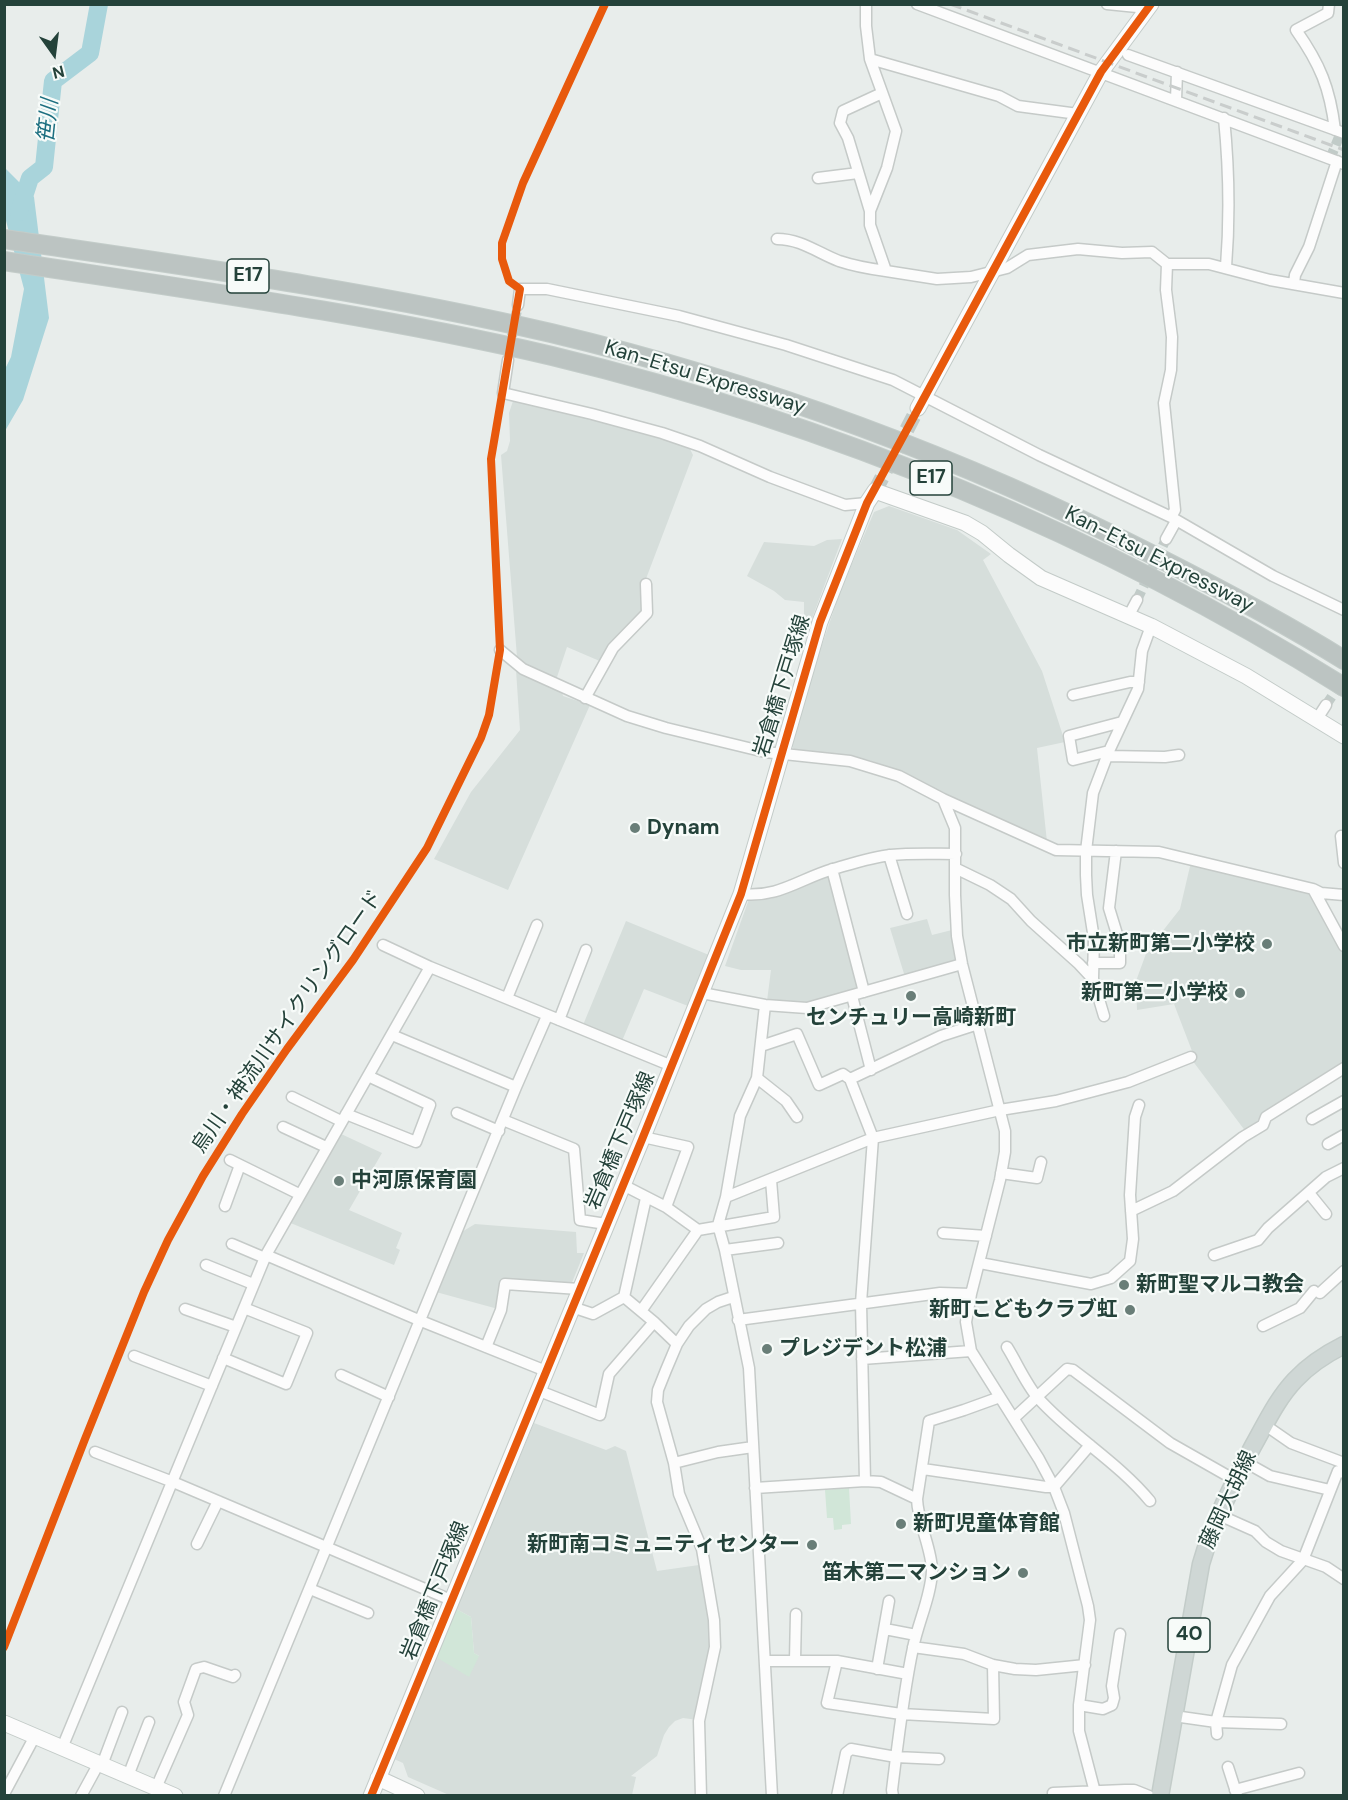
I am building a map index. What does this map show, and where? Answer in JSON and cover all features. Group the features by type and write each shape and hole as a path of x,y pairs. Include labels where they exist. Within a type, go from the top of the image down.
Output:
{"highway":[{"name":"Kan-Etsu Expressway","path":"4,238 332,290 491,320 614,349 717,378 920,448 1049,504 1257,609 1344,660"},
{"name":"Kan-Etsu Expressway","path":"4,261 337,313 488,342 608,371 738,408 849,447 965,492 1094,550 1247,629 1344,687"}],"main road":[{"name":"藤岡大胡線","path":"1160,1796 1201,1564 1209,1538 1275,1406 1307,1368 1344,1345"}],"street":[{"path":"866,4 870,59 896,131 887,168 870,211"},
{"path":"917,4 1340,163 1309,247 1295,275 1294,284"},
{"path":"1107,4 1149,6"},
{"path":"1329,4 1328,14 1296,30 1311,52 1327,87 1339,132"},
{"path":"920,403 1101,72 1149,6"},
{"path":"1128,55 1339,132"},
{"path":"870,59 999,96 1018,106 1078,114"},
{"path":"1176,100 1177,72"},
{"path":"882,93 843,111 840,123 848,138 870,211 870,225 886,271"},
{"path":"1224,118 1230,224 1226,267"},
{"path":"818,178 858,173"},
{"path":"777,239 790,239 807,245 842,262 937,279 971,277 1007,268 1028,255 1078,249 1122,253 1152,252 1167,264 1209,264 1344,293"},
{"path":"1167,264 1166,290 1172,337 1171,370 1164,403 1175,510 1167,539"},
{"path":"518,305 520,289 548,289 679,316 848,364 893,380 920,403 1039,454 1173,519 1273,576 1344,610"},
{"path":"508,360 504,393 662,433 700,446 770,477 845,505 871,497 965,523 982,533 1041,578 1151,626 1246,676 1344,736"},
{"name":"岩倉橋下戸塚線","path":"371,1796 741,894 820,622 871,497"},
{"path":"585,698 613,648 647,613 646,584"},
{"path":"1129,615 1137,600"},
{"path":"1104,1016 1093,979 1094,939 1087,895 1086,851 1093,793 1138,689 1142,651 1151,626"},
{"path":"500,650 523,669 627,716 765,752 850,761 873,767 917,784 943,799 1056,850 1165,853 1322,893 1344,895"},
{"path":"1073,695 1130,681 1139,682"},
{"path":"1317,719 1326,705"},
{"path":"1122,722 1069,736 1073,760 1108,754 1165,757 1179,755"},
{"path":"943,799 955,828 957,936 962,964 1005,1131 1005,1152 1001,1173 966,1322 971,1351 1039,1459 1054,1487 1064,1513 1090,1620 1079,1705 1079,1731 1096,1794"},
{"path":"1341,836 1344,863"},
{"path":"1094,963 1120,963 1120,944 1109,908 1116,851"},
{"path":"741,894 756,896 776,893 832,869 889,855 956,854"},
{"path":"889,855 907,914"},
{"path":"955,868 990,885 1011,899 1093,979"},
{"path":"832,869 864,992"},
{"path":"1313,889 1344,946"},
{"path":"507,998 537,925"},
{"path":"383,945 547,1016 672,1066"},
{"path":"559,1020 586,950"},
{"path":"702,993 765,1005 807,1008 962,964"},
{"path":"62,1748 266,1256 299,1194 430,967"},
{"path":"852,996 871,1070"},
{"path":"765,1005 757,1078 741,1116 726,1197 718,1226 749,1368 772,1796"},
{"path":"224,1796 547,1016"},
{"path":"850,1079 941,1036 978,1024"},
{"path":"761,1046 796,1034 819,1085 843,1074 850,1079 873,1138 861,1304 865,1481"},
{"path":"392,1035 516,1087"},
{"path":"726,1197 873,1138 1000,1110 1056,1101 1128,1082 1191,1057"},
{"path":"1131,1211 1173,1191 1243,1137 1263,1125 1266,1117 1344,1068"},
{"path":"292,1097 416,1142 430,1105 368,1076"},
{"path":"757,1078 786,1101 797,1118"},
{"path":"1312,1119 1344,1101"},
{"path":"980,1263 1091,1284 1111,1278 1130,1261 1133,1239 1131,1211 1135,1117 1139,1105"},
{"path":"457,1113 574,1149 580,1220 606,1224"},
{"path":"283,1127 326,1147"},
{"path":"1328,1144 1344,1135"},
{"path":"643,1137 688,1147 666,1207"},
{"path":"225,1206 235,1162 299,1194"},
{"path":"1001,1173 1037,1178 1041,1162"},
{"path":"1214,1255 1258,1240 1268,1228 1326,1177 1344,1168"},
{"path":"641,1311 698,1230 774,1217 771,1180"},
{"path":"623,1185 666,1207 698,1230"},
{"path":"1309,1193 1326,1214"},
{"path":"572,1307 594,1314 624,1297 646,1198"},
{"path":"944,1233 986,1236"},
{"path":"724,1250 778,1243"},
{"path":"232,1244 266,1256 420,1322 546,1371"},
{"path":"206,1265 253,1284"},
{"path":"1263,1326 1300,1308 1344,1271"},
{"path":"486,1347 501,1310 506,1284 579,1289"},
{"path":"738,1320 940,1293 971,1294"},
{"path":"624,1297 677,1344"},
{"path":"700,1796 699,1720 715,1647 714,1620 702,1549 679,1494 674,1463 657,1402 658,1390 677,1344 689,1326 706,1309 733,1297"},
{"path":"223,1358 286,1384 307,1333 244,1308"},
{"path":"185,1309 236,1327"},
{"path":"537,1390 600,1415 609,1374 654,1322"},
{"path":"1007,1347 1037,1397 1133,1481 1150,1502"},
{"path":"862,1359 971,1351"},
{"path":"134,1356 212,1386"},
{"path":"1014,1418 1067,1369 1073,1370 1170,1443 1236,1480"},
{"path":"341,1375 389,1397"},
{"path":"893,1796 901,1714 913,1647 932,1572 917,1512 929,1421 1000,1397"},
{"path":"1265,1425 1291,1443 1344,1463"},
{"path":"923,1469 1054,1487 1090,1445"},
{"path":"674,1463 718,1452 753,1447"},
{"path":"95,1452 173,1482 451,1600"},
{"path":"1245,1462 1270,1476 1330,1490"},
{"path":"1217,1734 1216,1722 1232,1665 1270,1596 1304,1560 1338,1471 1344,1473"},
{"path":"755,1488 881,1482 917,1499"},
{"path":"197,1544 218,1501"},
{"path":"1219,1515 1255,1531 1266,1542 1281,1551 1326,1567 1344,1579"},
{"path":"310,1588 368,1613"},
{"path":"877,1669 889,1601"},
{"path":"795,1660 796,1614"},
{"path":"885,1629 916,1635"},
{"path":"1079,1705 1102,1709 1113,1705 1112,1686 1120,1634"},
{"path":"913,1647 964,1654 993,1665 1036,1670 1085,1665"},
{"path":"765,1660 837,1661 908,1674"},
{"path":"837,1661 827,1703 901,1714 994,1719 993,1665"},
{"path":"156,1788 188,1715 184,1702 196,1669 204,1667 233,1677 235,1675"},
{"path":"81,1796 101,1764 122,1712"},
{"path":"1174,1716 1216,1722 1281,1724"},
{"path":"128,1776 149,1722"},
{"path":"4,1723 175,1796"},
{"path":"4,1794 35,1736"},
{"path":"837,1796 846,1754 851,1749 896,1756 939,1759"},
{"path":"1228,1767 1236,1793 1299,1773"},
{"path":"378,1778 417,1796"},
{"path":"1053,1796 1053,1793 1096,1794 1134,1790 1149,1796"}],"shaded area":[{"path":"513,401 564,411 684,444 693,455 644,584 645,611 602,662 567,647 556,680 536,673 517,657 501,455 507,451 510,441 509,413"},
{"path":"889,506 957,530 991,554 983,560 1042,671 1065,742 1037,748 1047,842 905,774 869,760 837,754 796,752 791,745 840,592 874,512"},
{"path":"842,539 811,621 804,619 804,602 785,600 747,576 764,542 814,546 827,540"},
{"path":"516,670 562,691 563,696 590,705 508,890 434,859 471,792 520,730"},
{"name":"新町第二小学校","path":"1191,862 1312,893 1343,953 1343,1065 1262,1115 1246,1132 1192,1060 1190,1053 1192,1051 1174,1004 1137,1010 1136,981 1147,951 1180,909"},
{"path":"825,875 829,876 861,989 809,1004 767,1001 771,970 741,970 725,966 749,899 770,899"},
{"path":"927,919 932,935 952,930 957,960 954,963 905,977 890,928"},
{"path":"626,921 709,955 688,1006 644,989 622,1041 583,1025"},
{"name":"中河原保育園","path":"339,1133 382,1153 349,1210 402,1233 396,1248 400,1250 394,1265 288,1222"},
{"path":"475,1224 576,1232 577,1253 584,1253 571,1285 505,1281 498,1309 436,1292 460,1233"},
{"path":"534,1423 606,1450 615,1446 626,1451 657,1571 699,1565 711,1647 698,1720 683,1718 675,1721 669,1727 657,1756 631,1776 636,1777 632,1795 449,1795 408,1777 403,1763 394,1759 436,1657 479,1656 474,1653 471,1617 456,1609"}],"green space":[{"path":"849,1488 851,1524 842,1525 842,1529 834,1530 833,1518 827,1518 825,1490"},
{"path":"456,1609 471,1617 474,1653 479,1656 469,1677 436,1657"}],"water":[{"path":"5,168 34,197 49,318 23,400 5,431 5,369 11,357 24,289 5,217"}],"waterway":[{"name":"笹川","path":"19,212 30,178 44,167 53,81 90,53 99,4"}],"tunnel":[{"path":"1330,159 1341,132"},
{"path":"509,351 518,305"},
{"path":"875,491 918,408"},
{"path":"1137,600 1166,539"},
{"path":"1326,705 1343,680"}],"railway":[{"path":"950,4 1344,150"}],"cycle path":[{"name":"烏川・神流川サイクリングロード","path":"4,1647 144,1292 168,1240 203,1176 242,1114 353,960 427,848 481,738 489,715 500,650 491,459 520,289 509,281 502,259 502,243 523,183 605,4"},
{"path":"371,1796 741,894 820,622 867,503 1101,72 1151,4"}],"place":[{"name":"Dynam","path":"635,828"},
{"name":"市立新町第二小学校","path":"1267,944"},
{"name":"新町第二小学校","path":"1240,993"},
{"name":"センチュリー高崎新町","path":"911,996"},
{"name":"中河原保育園","path":"339,1181"},
{"name":"新町聖マルコ教会","path":"1124,1285"},
{"name":"新町こどもクラブ虹","path":"1130,1310"},
{"name":"プレジデント松浦","path":"767,1349"},
{"name":"新町児童体育館","path":"901,1524"},
{"name":"新町南コミュニティセンター","path":"812,1545"},
{"name":"笛木第二マンション","path":"1023,1573"}]}
